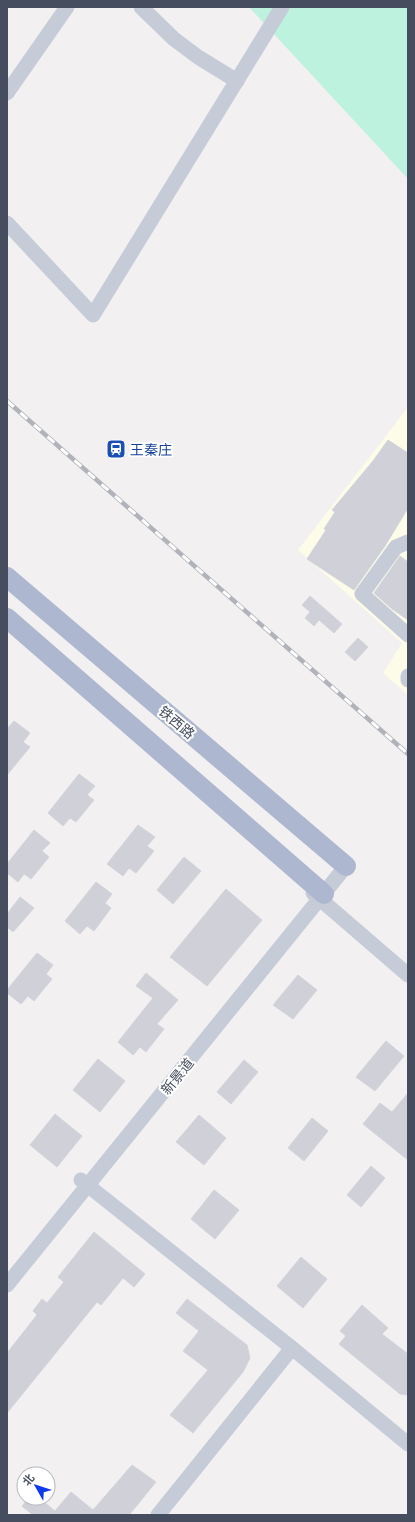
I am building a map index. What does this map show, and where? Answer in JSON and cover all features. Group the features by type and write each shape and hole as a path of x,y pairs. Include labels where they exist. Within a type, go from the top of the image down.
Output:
{"main road":[{"name":"铁西路","path":"7,577 343,863"},
{"path":"7,618 318,893"}],"street":[{"path":"7,93 67,7"},
{"path":"142,7 174,39 198,57 237,81"},
{"path":"7,223 93,315 282,7"},
{"path":"408,542 396,547 362,594 408,636"},
{"name":"新景道","path":"7,1285 84,1183 343,863"},
{"path":"318,893 408,975"},
{"path":"84,1183 292,1348 408,1444"},
{"name":"新景道","path":"7,1270 84,1183"},
{"path":"158,1515 292,1348"}],"shaded area":[{"path":"408,407 408,695 383,673 402,643 298,550"}],"green space":[{"path":"249,7 408,7 408,179"}],"building":[{"path":"388,440 408,453 408,508 385,546 354,590 307,559 326,530 324,529 335,512 332,510 373,461"},
{"path":"400,556 408,562 408,620 392,609 374,593"},
{"path":"310,596 342,624 334,633 319,620 314,626 305,618 310,612 302,605"},
{"path":"358,638 368,647 355,661 345,652"},
{"path":"14,721 30,733 23,742 30,747 7,775 7,729"},
{"path":"79,774 95,786 87,795 94,800 76,822 70,818 63,826 48,813"},
{"path":"138,825 155,837 147,846 154,851 136,873 129,868 123,876 107,864"},
{"path":"34,830 50,843 42,851 49,857 31,879 24,874 18,882 7,873 7,864"},
{"path":"184,857 201,871 173,904 157,890"},
{"path":"96,882 112,894 105,903 111,908 94,931 87,926 80,934 65,921"},
{"path":"226,889 262,920 207,986 170,957"},
{"path":"20,897 34,908 13,932 7,927 7,914"},
{"path":"37,953 53,965 46,974 52,979 34,1001 28,996 21,1004 7,993 7,990"},
{"path":"146,973 178,1000 157,1024 164,1029 146,1052 140,1047 133,1055 118,1042 153,998 136,986"},
{"path":"298,975 317,990 293,1019 273,1005"},
{"path":"386,1041 404,1056 375,1091 356,1077"},
{"path":"98,1059 125,1081 100,1112 73,1090"},
{"path":"244,1060 258,1072 231,1104 217,1092"},
{"path":"408,1093 408,1160 363,1124 380,1103 392,1112"},
{"path":"55,1114 82,1136 57,1167 30,1145"},
{"path":"199,1115 226,1138 204,1165 176,1142"},
{"path":"312,1118 328,1131 304,1161 288,1148"},
{"path":"371,1166 385,1178 361,1207 347,1195"},
{"path":"214,1190 239,1210 215,1239 191,1219"},
{"path":"94,1232 145,1274 134,1287 123,1278 101,1305 97,1302 7,1413 7,1353 37,1315 33,1311 42,1299 47,1303 64,1282 58,1277"},
{"path":"301,1257 327,1279 303,1308 277,1286"},
{"path":"187,1299 247,1345 250,1358 243,1372 193,1433 170,1415 208,1370 183,1351 199,1331 176,1313"},
{"path":"362,1305 388,1328 382,1334 408,1354 408,1395 400,1394 339,1344 346,1336 340,1331"},
{"path":"132,1465 156,1482 129,1515 33,1515 22,1506 49,1506 55,1511 71,1492 93,1510"}],"railway":[{"path":"7,401 408,754"}],"place":[{"name":"王秦庄","path":"116,449"}]}
